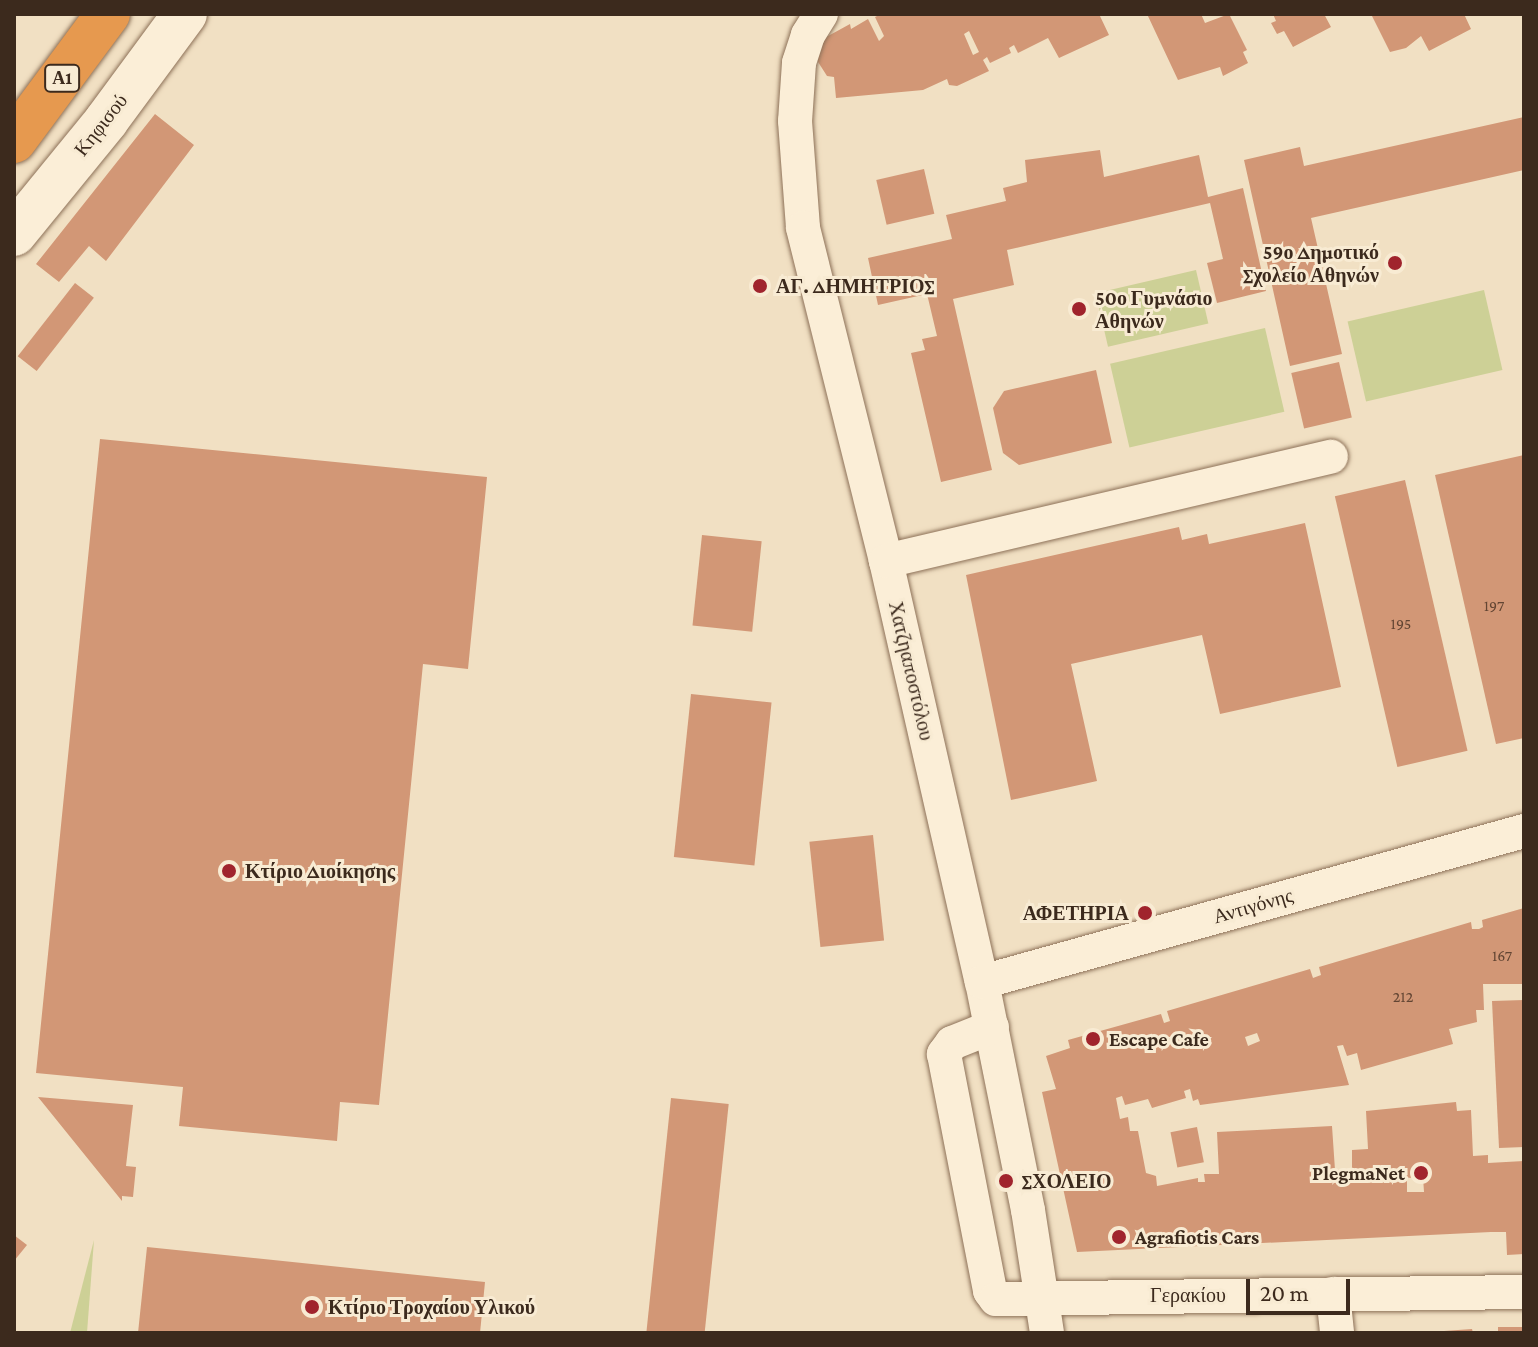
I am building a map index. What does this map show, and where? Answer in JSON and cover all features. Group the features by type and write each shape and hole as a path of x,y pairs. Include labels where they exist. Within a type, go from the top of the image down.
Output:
{"highway":[{"name":"Α1","path":"14,141 108,14"}],"main road":[{"name":"Κηφισού","path":"14,234 106,121 185,14"}],"street":[{"name":"Χατζηαποστόλου","path":"821,14 808,35 798,77 795,121 803,228 886,561 992,1027 1043,1296 1047,1333"},
{"path":"886,561 1331,457"},
{"name":"Αντιγόνης","path":"982,982 1524,831"},
{"name":"Γερακίου","path":"992,1027 952,1043 944,1054 990,1291 996,1299 1524,1292"},
{"path":"1333,1294 1337,1333"}],"green space":[{"path":"1196,270 1208,324 1108,347 1096,293"},
{"path":"1484,290 1502,370 1366,401 1348,321"},
{"path":"1265,328 1284,412 1129,448 1110,364"},
{"path":"94,1240 87,1333 70,1333"}],"building":[{"path":"881,14 1099,14 1109,35 1059,58 1048,38 1018,53 1014,45 1009,48 1011,53 990,63 987,57 983,60 989,71 957,86 949,85 947,79 923,90 836,98 834,77 827,76 813,54 819,41 850,24 851,29 868,19 879,41 884,36 875,17","holes":["969,31 979,52 973,55 964,34"]},
{"path":"1147,14 1201,14 1205,23 1229,14 1247,50 1243,52 1248,63 1223,76 1220,67 1178,80"},
{"path":"1273,14 1324,14 1331,27 1293,47 1284,31 1277,34 1271,23 1276,21"},
{"path":"1371,14 1464,14 1471,29 1429,51 1421,36 1406,48 1390,52"},
{"path":"155,114 194,145 106,261 89,246 59,282 36,264"},
{"path":"1524,117 1524,170 1311,218 1342,354 1290,366 1244,160 1300,147 1304,166"},
{"path":"1100,150 1104,177 1199,155 1208,197 1243,188 1266,291 1217,303 1207,263 1223,259 1210,203 1007,250 1014,285 953,299 992,470 941,482 911,353 925,350 922,339 937,336 927,294 878,305 868,258 952,239 946,215 1006,201 1003,188 1027,182 1025,160"},
{"path":"924,169 934,214 887,225 876,180"},
{"path":"75,283 94,298 37,371 18,356"},
{"path":"1339,362 1352,418 1304,429 1291,373"},
{"path":"1096,370 1112,443 1019,465 1003,453 993,408 1004,391"},
{"name":"Κτίριο Διοίκησης","path":"100,439 487,477 468,669 423,664 379,1105 340,1102 337,1141 179,1126 183,1087 36,1073"},
{"path":"1524,455 1524,738 1496,744 1435,475"},
{"path":"1405,480 1468,751 1397,767 1335,496"},
{"path":"1305,523 1341,687 1220,714 1202,635 1071,664 1097,781 1011,800 966,575 1179,527 1182,540 1207,534 1209,544"},
{"path":"702,535 762,541 752,632 692,626"},
{"path":"691,694 772,702 754,866 674,857"},
{"path":"873,835 884,940 820,947 809,842"},
{"path":"1524,908 1524,984 1483,984 1484,1010 1476,1010 1477,1022 1449,1029 1453,1044 1361,1070 1357,1053 1347,1056 1343,1045 1337,1046 1349,1085 1200,1105 1198,1099 1193,1101 1190,1089 1184,1091 1186,1098 1152,1108 1148,1099 1125,1105 1122,1096 1116,1098 1120,1119 1128,1117 1130,1131 1138,1131 1146,1173 1156,1176 1157,1186 1198,1178 1198,1182 1205,1182 1204,1174 1219,1174 1217,1132 1332,1126 1335,1170 1352,1169 1352,1150 1368,1149 1366,1111 1456,1102 1457,1111 1471,1110 1473,1156 1488,1155 1488,1163 1524,1161 1524,1254 1507,1255 1506,1232 1077,1252 1042,1092 1056,1089 1046,1056 1070,1048 1068,1040 1161,1014 1164,1023 1170,1021 1167,1011 1310,969 1313,978 1321,975 1319,967 1471,922 1472,929 1479,929 1483,927 1482,920","holes":["1257,1033 1260,1041 1248,1046 1245,1037","1423,1177 1424,1192 1407,1192 1407,1178"]},
{"path":"1524,1000 1524,1147 1499,1148 1492,1001"},
{"path":"38,1097 133,1105 126,1166 136,1167 133,1197 122,1196 122,1201"},
{"path":"671,1098 729,1104 705,1333 646,1333"},
{"path":"1197,1127 1204,1162 1177,1167 1170,1132"},
{"path":"14,1235 27,1245 14,1261"},
{"name":"Κτίριο Τροχαίου Υλικού","path":"147,1247 485,1282 480,1333 138,1333"},
{"path":"1498,1327 1524,1327 1524,1333 1498,1333"},
{"path":"1472,1329 1473,1333 1444,1333 1444,1331"}],"place":[{"name":"59ο Δημοτικό Σχολείο Αθηνών","path":"1395,263"},
{"name":"ΑΓ. ΔΗΜΗΤΡΙΟΣ","path":"760,286"},
{"name":"50ο Γυμνάσιο Αθηνών","path":"1079,309"},
{"name":"Κτίριο Διοίκησης","path":"229,871"},
{"name":"ΑΦΕΤΗΡΙΑ","path":"1145,913"},
{"name":"Escape Cafe","path":"1093,1039"},
{"name":"PlegmaNet","path":"1421,1173"},
{"name":"ΣΧΟΛΕΙΟ","path":"1006,1181"},
{"name":"Agrafiotis Cars","path":"1119,1237"},
{"name":"Κτίριο Τροχαίου Υλικού","path":"312,1307"}]}
